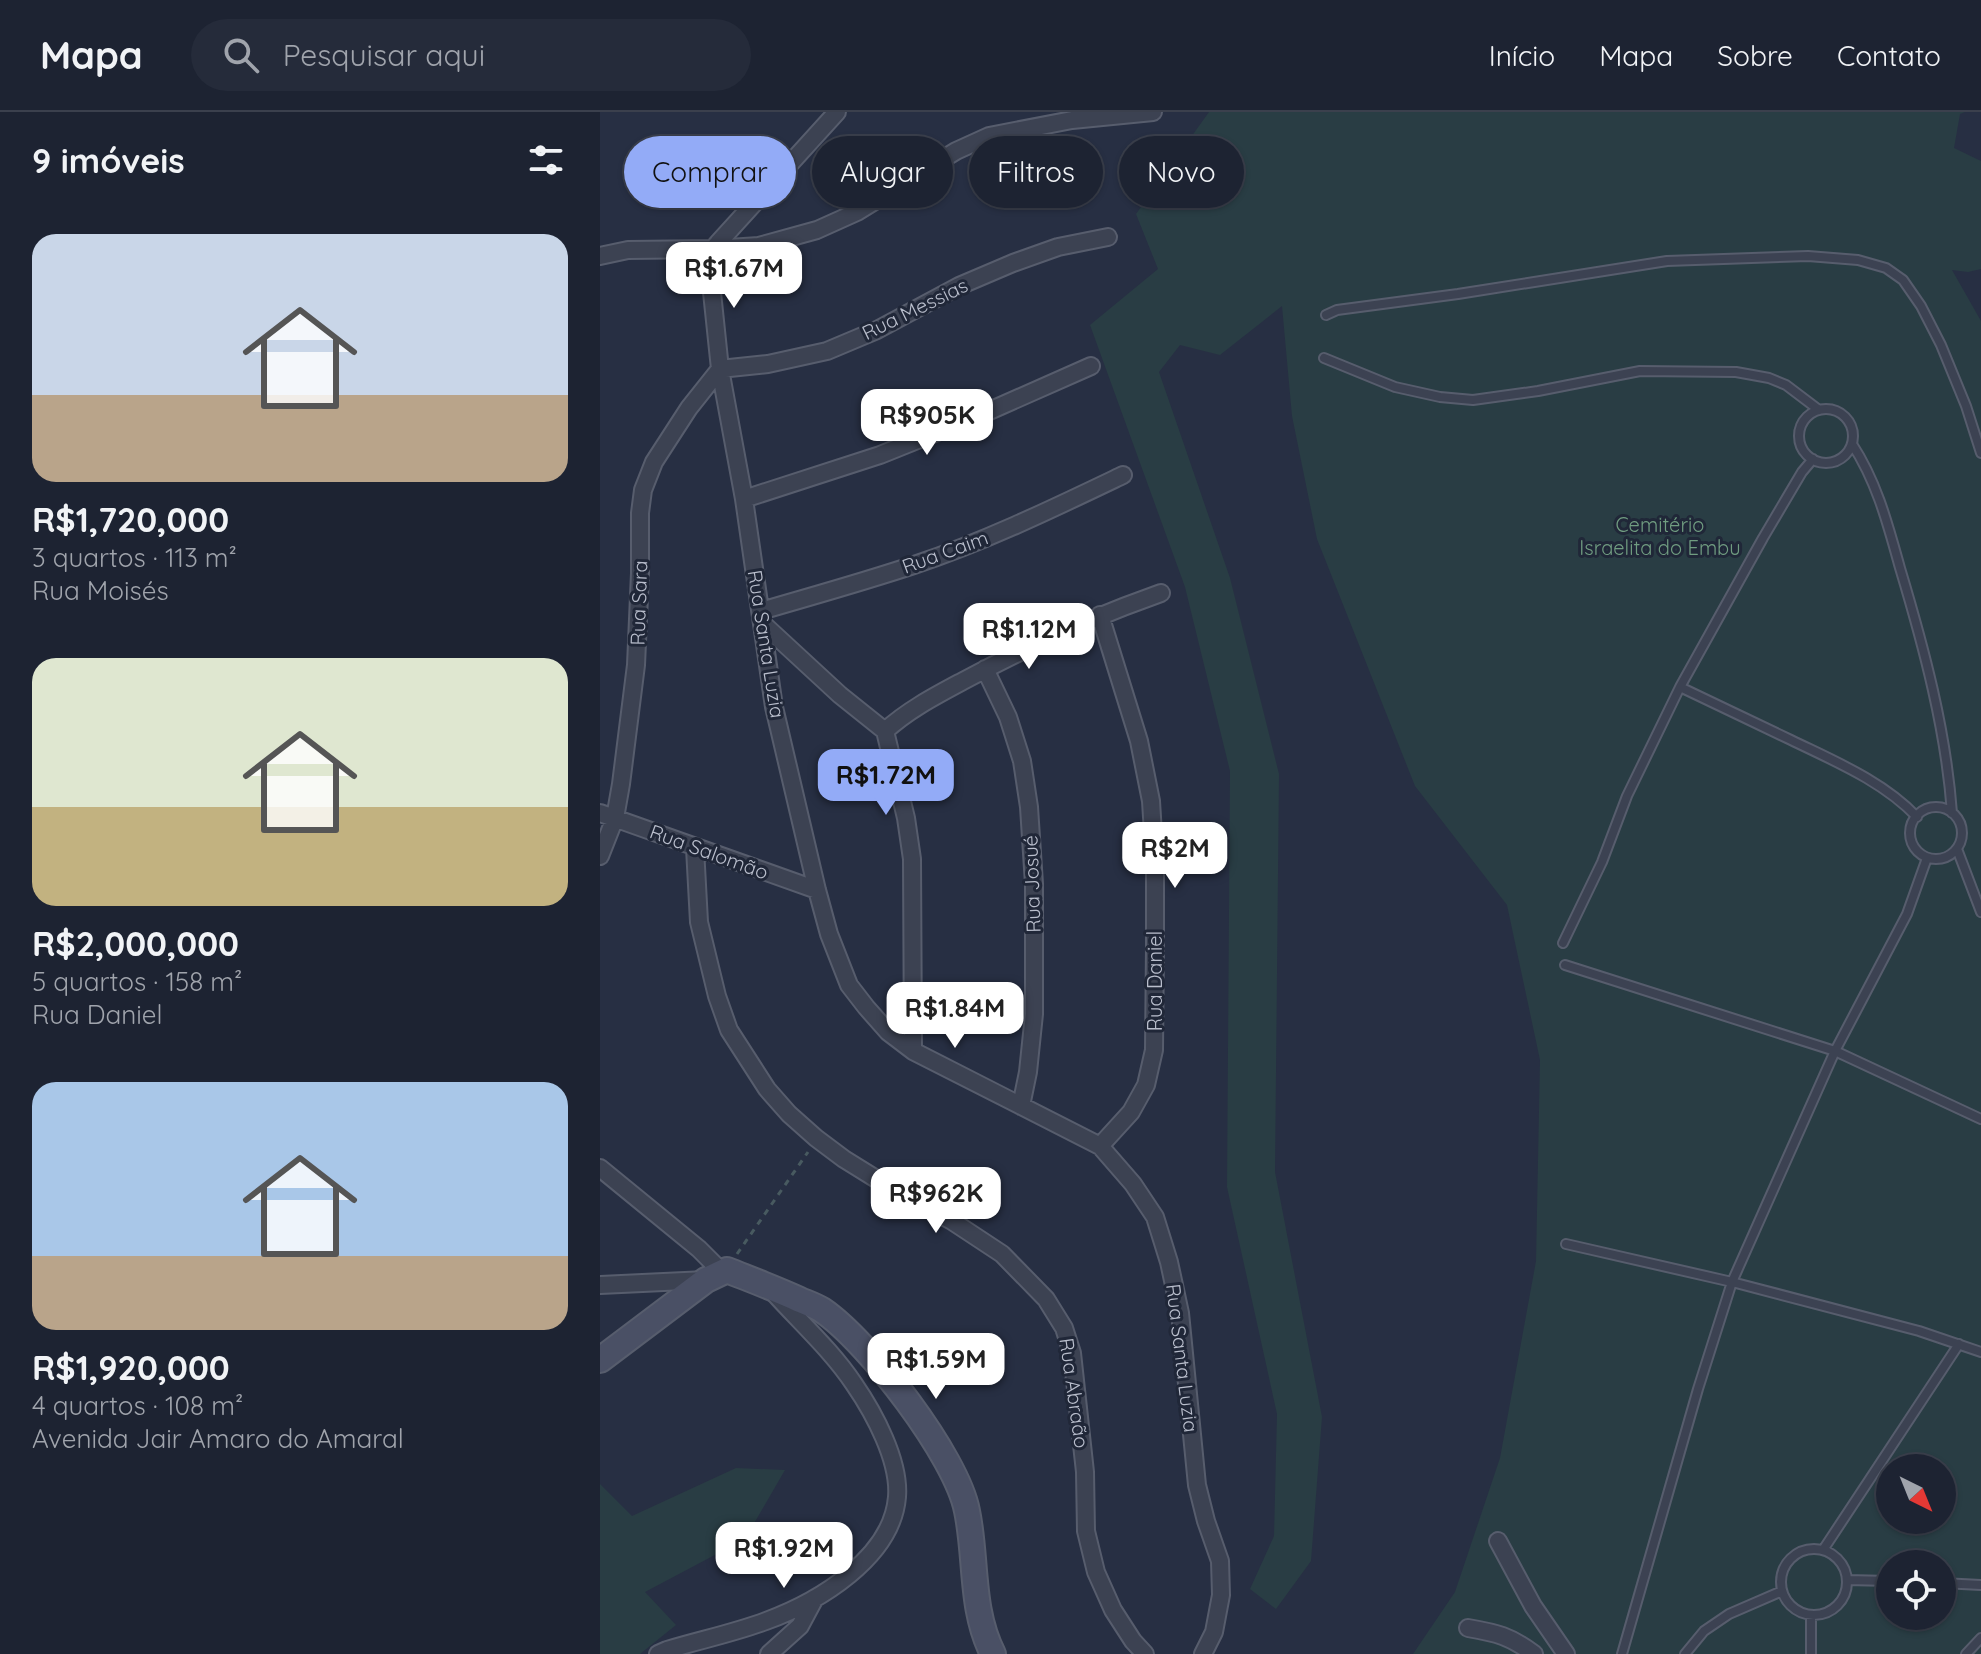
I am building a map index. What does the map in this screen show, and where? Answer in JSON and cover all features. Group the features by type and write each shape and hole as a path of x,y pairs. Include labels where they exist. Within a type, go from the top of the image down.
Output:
{"main road":[{"path":"600,1360 716,1275 766,1284 821,1309 860,1342 922,1423 955,1475 967,1508 974,1593 986,1640 993,1654"}],"street":[{"path":"713,249 837,112"},
{"path":"600,256 628,250 759,246 817,230 857,212 956,151 989,136 1072,120 1153,112"},
{"name":"Rua Messias","path":"720,369 768,364 827,351 877,330 959,286 1013,263 1058,247 1108,237"},
{"name":"Rua Santa Luzia","path":"713,249 710,273 720,369 744,499 774,707 829,934 849,985 888,1032 913,1051 1100,1146 1133,1184 1155,1217 1180,1313 1197,1485 1220,1561 1221,1595 1214,1632 1203,1654"},
{"path":"744,499 880,455 1091,366"},
{"name":"Rua Sara","path":"600,856 607,816 621,784 636,665 643,490 654,462 689,408 720,369"},
{"name":"Rua Caim","path":"762,617 915,565 1032,519 1123,475"},
{"path":"885,731 901,716 985,669 1100,615 1161,593"},
{"name":"Rua Daniel","path":"1100,615 1139,741 1151,801 1155,946 1154,1050 1146,1085 1131,1112 1100,1146"},
{"path":"762,617 840,695 885,731 906,818 912,859 913,1051"},
{"name":"Rua Josué","path":"985,669 1008,717 1022,761 1029,807 1034,884 1034,1014 1021,1106"},
{"name":"Rua Salomão","path":"607,816 817,890"},
{"name":"Rua Abraão","path":"695,848 699,922 708,962 729,1030 767,1089 816,1138 881,1182 952,1221 1002,1254 1046,1299 1064,1328 1072,1353 1085,1472 1086,1531 1096,1572 1113,1610 1145,1654"},
{"path":"600,1168 716,1266 716,1275 600,1285"},
{"path":"658,1654 767,1621 815,1598 843,1581 865,1561 892,1519 897,1495 894,1469 873,1414 828,1351 766,1284"},
{"path":"1498,1541 1533,1606 1566,1654"},
{"path":"769,1654 800,1626 815,1598"},
{"path":"1468,1628 1500,1634 1534,1654"}],"lane":[{"path":"1326,315 1337,310 1667,261 1808,256 1858,260 1886,268 1903,280 1921,306 1966,406 1981,453"},
{"path":"1324,358 1395,387 1440,397 1473,400 1640,371 1736,372 1769,378 1786,385 1819,410"},
{"path":"1819,410 1835,410 1848,420 1853,435 1852,444 1840,459 1822,462 1813,459 1801,446 1800,428 1811,414 1819,410"},
{"path":"1852,444 1868,470 1877,494 1910,600 1940,721 1952,813 1961,826 1957,849 1944,858 1927,858 1911,840 1910,832 1917,817 1923,811 1938,807 1952,813"},
{"path":"1563,943 1602,862 1627,796 1680,687 1763,538 1813,459"},
{"path":"1680,687 1836,762 1884,790 1917,817"},
{"path":"1957,849 1981,912"},
{"path":"1622,1654 1732,1282 1835,1051 1907,914 1927,858"},
{"path":"1565,965 1835,1051 1981,1119"},
{"path":"1566,1244 1732,1282 1919,1331 1981,1352"},
{"path":"1823,1550 1959,1344"},
{"path":"1813,1549 1832,1554 1840,1561 1847,1580 1846,1591 1833,1609 1811,1615 1798,1611 1788,1603 1781,1581 1787,1563 1794,1555 1813,1549"},
{"path":"1847,1580 1876,1581"},
{"path":"1956,1584 1981,1585"},
{"path":"1685,1654 1704,1631 1729,1614 1782,1591"},
{"path":"1811,1615 1811,1654"},
{"path":"1966,1654 1981,1638"}],"path":[{"path":"716,1275 816,1138"}],"green space":[{"name":"Cemitério Israelita do Embu","path":"1209,112 1965,112 1960,114 1954,148 1981,161 1981,269 1968,272 1952,270 1981,321 1981,1654 1413,1654 1455,1592 1500,1458 1536,1261 1540,1060 1507,905 1415,786 1317,539 1292,416 1282,306 1220,355 1180,345 1159,372 1230,578 1279,774 1275,1172 1322,1417 1311,1561 1276,1609 1250,1589 1274,1536 1277,1414 1227,1187 1230,771 1185,587 1090,325 1158,269 1136,214 1140,208 1244,208 1244,136 1192,136"},
{"path":"736,1468 785,1470 745,1539 645,1592 676,1625 640,1654 600,1654 600,1484 632,1516"}]}
